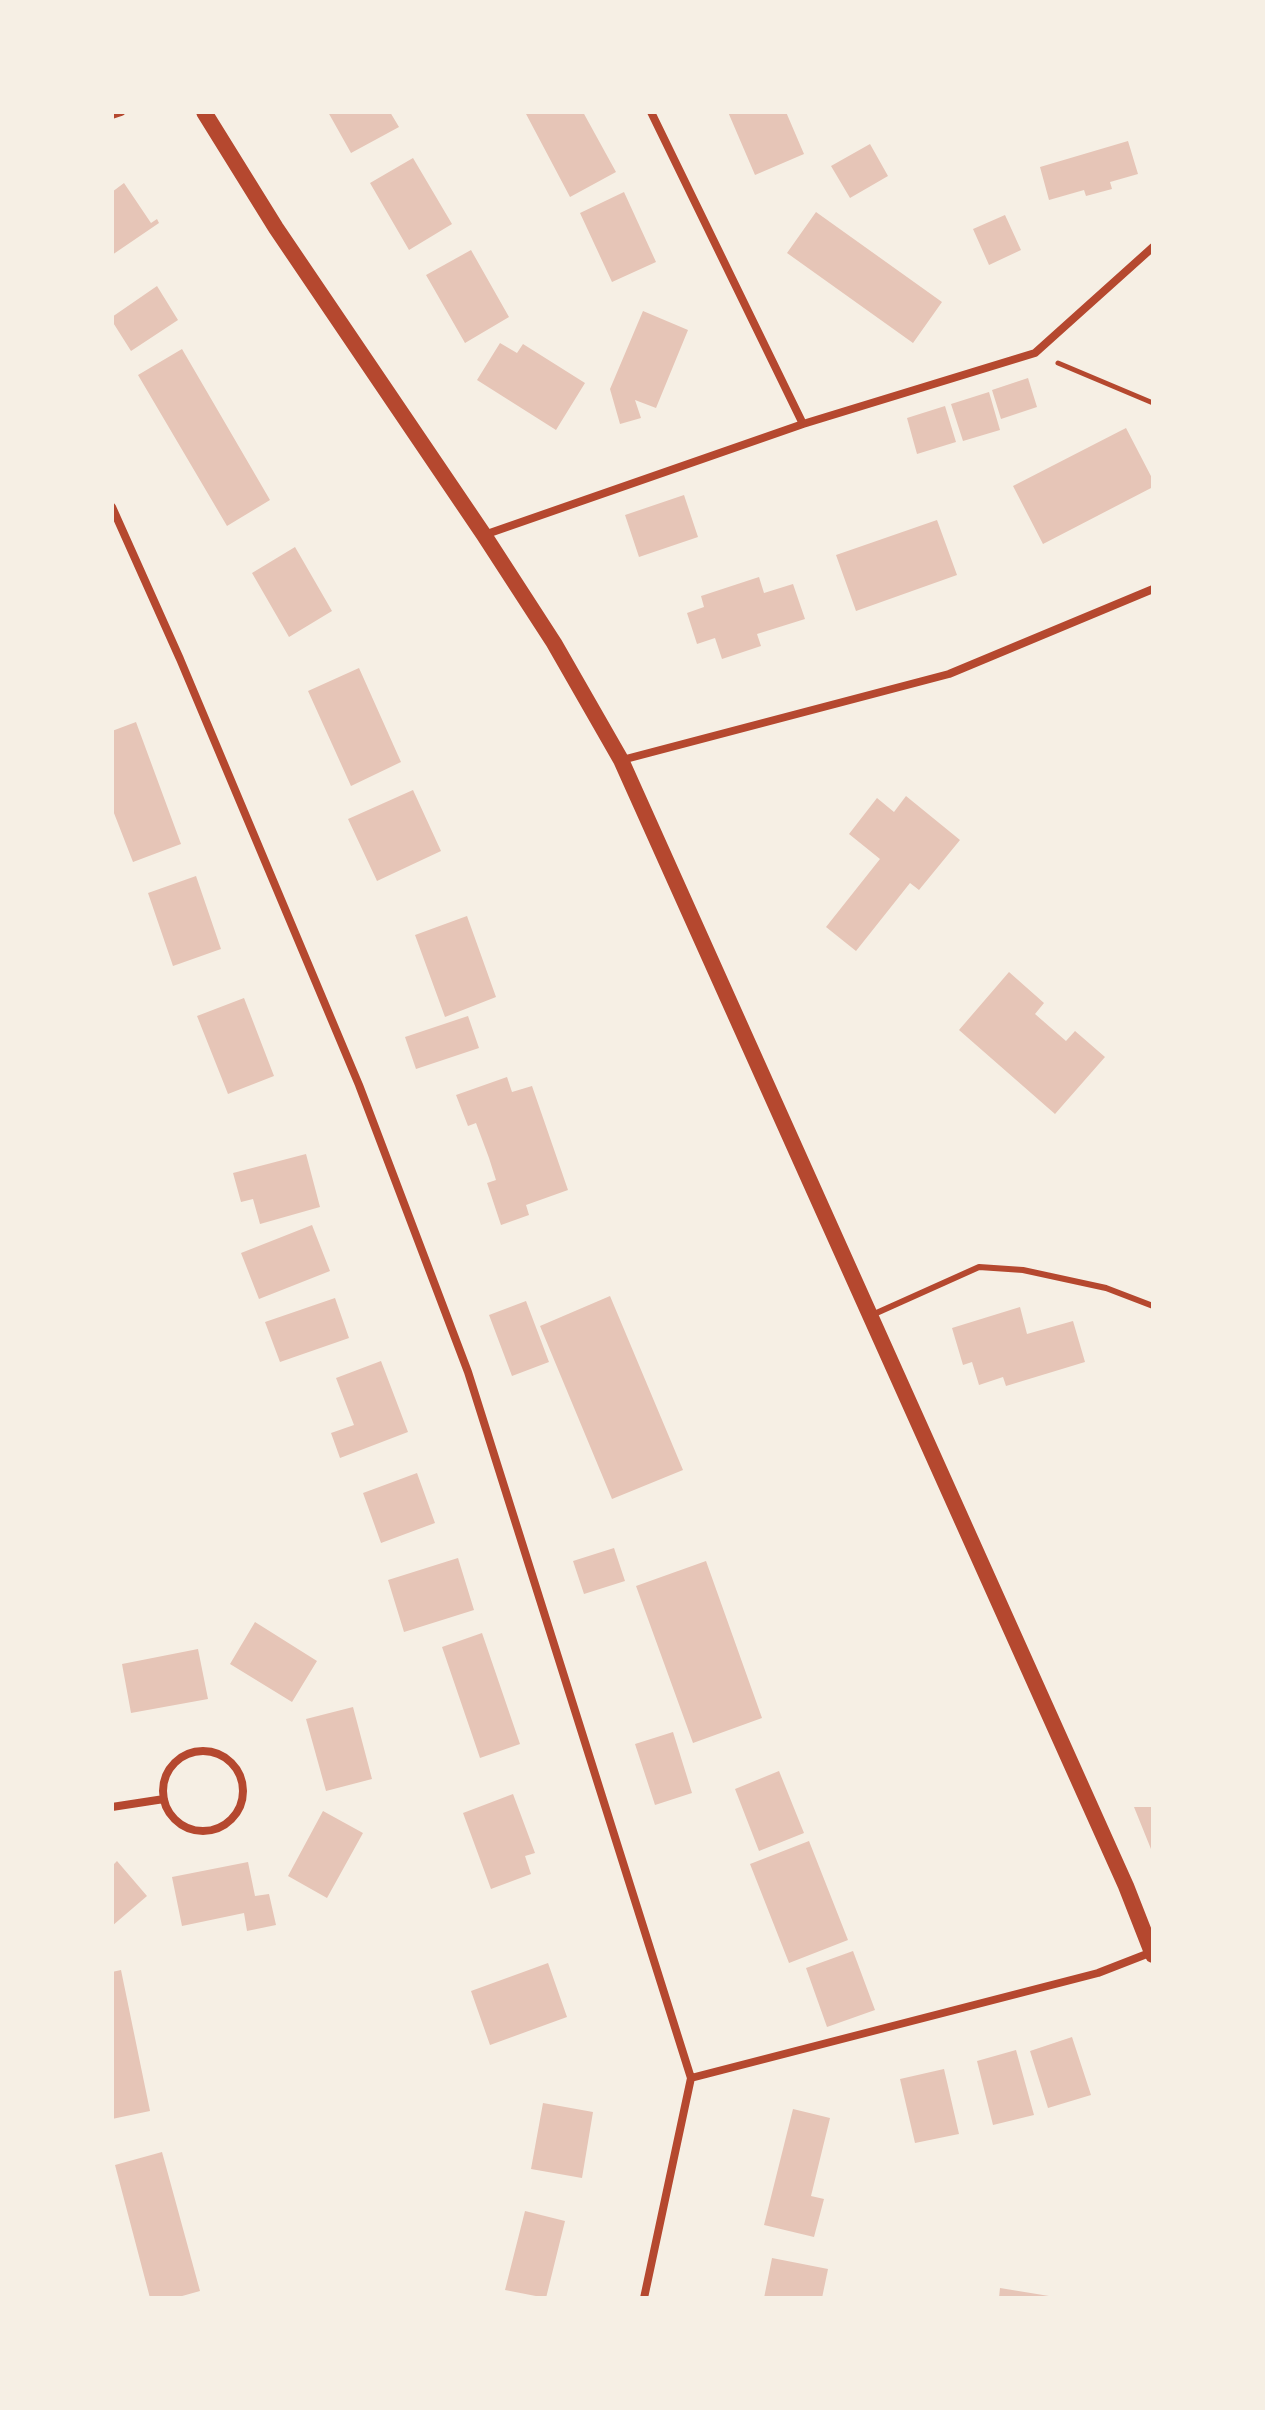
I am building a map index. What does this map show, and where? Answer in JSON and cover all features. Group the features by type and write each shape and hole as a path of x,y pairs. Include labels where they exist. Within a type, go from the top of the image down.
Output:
{"main road":[{"path":"204,112 276,228 554,643 621,760 1113,1858 1152,1953"}],"street":[{"path":"112,115 121,112"},
{"path":"651,112 803,424"},
{"path":"484,535 803,424 1035,353 1153,247"},
{"path":"112,507 180,659 353,1070 468,1372 691,2078 644,2298"},
{"path":"621,760 949,674 1153,589"},
{"path":"198,1750 212,1751 229,1760 242,1779 244,1793 233,1818 220,1828 192,1830 173,1818 164,1799 163,1784 170,1767 180,1757 198,1750"},
{"path":"112,1807 164,1799"},
{"path":"691,2078 1098,1973 1152,1953"}],"lane":[{"path":"869,1317 979,1267 1023,1270 1106,1288 1153,1306"}],"path":[{"path":"1035,353 1153,403"}],"building":[{"path":"328,112 390,112 399,127 351,153"},
{"path":"525,112 583,112 616,172 570,197"},
{"path":"728,112 786,112 804,154 755,175"},
{"path":"1128,141 1138,174 1110,182 1112,189 1086,196 1084,190 1049,200 1040,167"},
{"path":"870,144 888,176 850,198 831,166"},
{"path":"413,158 452,224 409,250 370,183"},
{"path":"124,183 151,223 157,219 159,223 112,255 112,192"},
{"path":"624,192 656,262 612,282 580,213"},
{"path":"816,212 942,302 913,343 787,253"},
{"path":"1005,215 1021,250 989,265 973,229"},
{"path":"471,250 509,317 465,343 426,275"},
{"path":"157,286 178,320 131,351 112,317"},
{"path":"643,311 688,330 656,408 635,400 641,418 620,424 610,389"},
{"path":"500,343 517,353 523,344 585,383 556,430 477,380"},
{"path":"182,349 270,500 227,526 138,375"},
{"path":"1028,378 1037,407 1001,419 992,390"},
{"path":"989,392 1000,430 963,441 951,404"},
{"path":"945,406 956,442 917,454 907,418"},
{"path":"1126,428 1153,480 1153,487 1043,544 1013,486"},
{"path":"684,495 698,537 639,557 625,515"},
{"path":"937,520 957,575 856,611 836,555"},
{"path":"295,547 332,611 289,637 252,573"},
{"path":"759,577 764,593 793,584 805,619 757,634 761,646 722,659 715,638 697,644 687,613 704,607 701,596"},
{"path":"359,668 401,762 351,786 308,691"},
{"path":"136,722 181,844 133,862 112,808 112,731"},
{"path":"413,790 441,851 377,881 348,819"},
{"path":"906,796 960,840 919,890 910,883 856,951 826,927 880,859 849,834 877,798 894,812"},
{"path":"196,876 221,949 173,966 148,893"},
{"path":"467,916 496,997 445,1017 415,935"},
{"path":"1009,972 1044,1003 1035,1014 1066,1041 1075,1031 1105,1057 1055,1114 959,1030"},
{"path":"244,998 274,1076 228,1094 197,1016"},
{"path":"468,1016 479,1048 416,1069 405,1037"},
{"path":"507,1077 512,1092 532,1086 568,1190 526,1205 529,1215 501,1225 487,1183 496,1180 489,1158 476,1123 468,1126 456,1095"},
{"path":"306,1154 320,1207 260,1224 253,1199 241,1202 233,1173"},
{"path":"312,1225 330,1271 259,1299 241,1253"},
{"path":"610,1296 683,1470 612,1499 540,1326"},
{"path":"335,1298 349,1338 280,1362 265,1322"},
{"path":"526,1301 549,1362 512,1376 489,1315"},
{"path":"1020,1307 1027,1334 1073,1321 1085,1362 1006,1386 1003,1377 979,1385 972,1362 963,1365 952,1328"},
{"path":"381,1361 408,1432 340,1458 331,1433 354,1425 336,1378"},
{"path":"417,1473 435,1523 381,1543 363,1493"},
{"path":"614,1548 625,1581 584,1594 573,1561"},
{"path":"458,1558 474,1610 404,1632 388,1580"},
{"path":"706,1561 762,1718 693,1743 636,1586"},
{"path":"255,1622 317,1661 292,1702 230,1664"},
{"path":"482,1633 520,1744 480,1758 442,1647"},
{"path":"198,1649 208,1699 131,1713 122,1664"},
{"path":"353,1707 372,1779 326,1791 306,1719"},
{"path":"673,1732 692,1793 655,1805 635,1744"},
{"path":"779,1771 804,1833 759,1851 735,1789"},
{"path":"513,1794 535,1853 525,1856 531,1874 491,1889 463,1813"},
{"path":"1134,1807 1153,1807 1153,1854"},
{"path":"323,1811 363,1833 327,1898 288,1876"},
{"path":"809,1841 848,1940 789,1963 750,1864"},
{"path":"117,1861 147,1896 112,1926 112,1866"},
{"path":"248,1862 255,1896 269,1894 276,1925 247,1931 244,1913 182,1926 172,1877"},
{"path":"853,1951 875,2010 827,2027 806,1968"},
{"path":"548,1963 567,2017 490,2045 471,1991"},
{"path":"121,1970 150,2111 112,2119 112,1972"},
{"path":"1072,2037 1091,2095 1048,2108 1030,2051"},
{"path":"1016,2050 1034,2115 993,2125 977,2061"},
{"path":"944,2069 959,2134 915,2143 900,2079"},
{"path":"543,2103 593,2112 582,2178 531,2169"},
{"path":"793,2109 830,2118 811,2196 824,2199 814,2237 764,2225"},
{"path":"162,2152 200,2291 175,2298 150,2298 115,2165"},
{"path":"525,2211 565,2221 546,2298 505,2290"},
{"path":"772,2258 828,2269 822,2298 764,2298"},
{"path":"1000,2288 1049,2296 1049,2298 999,2298"}]}
